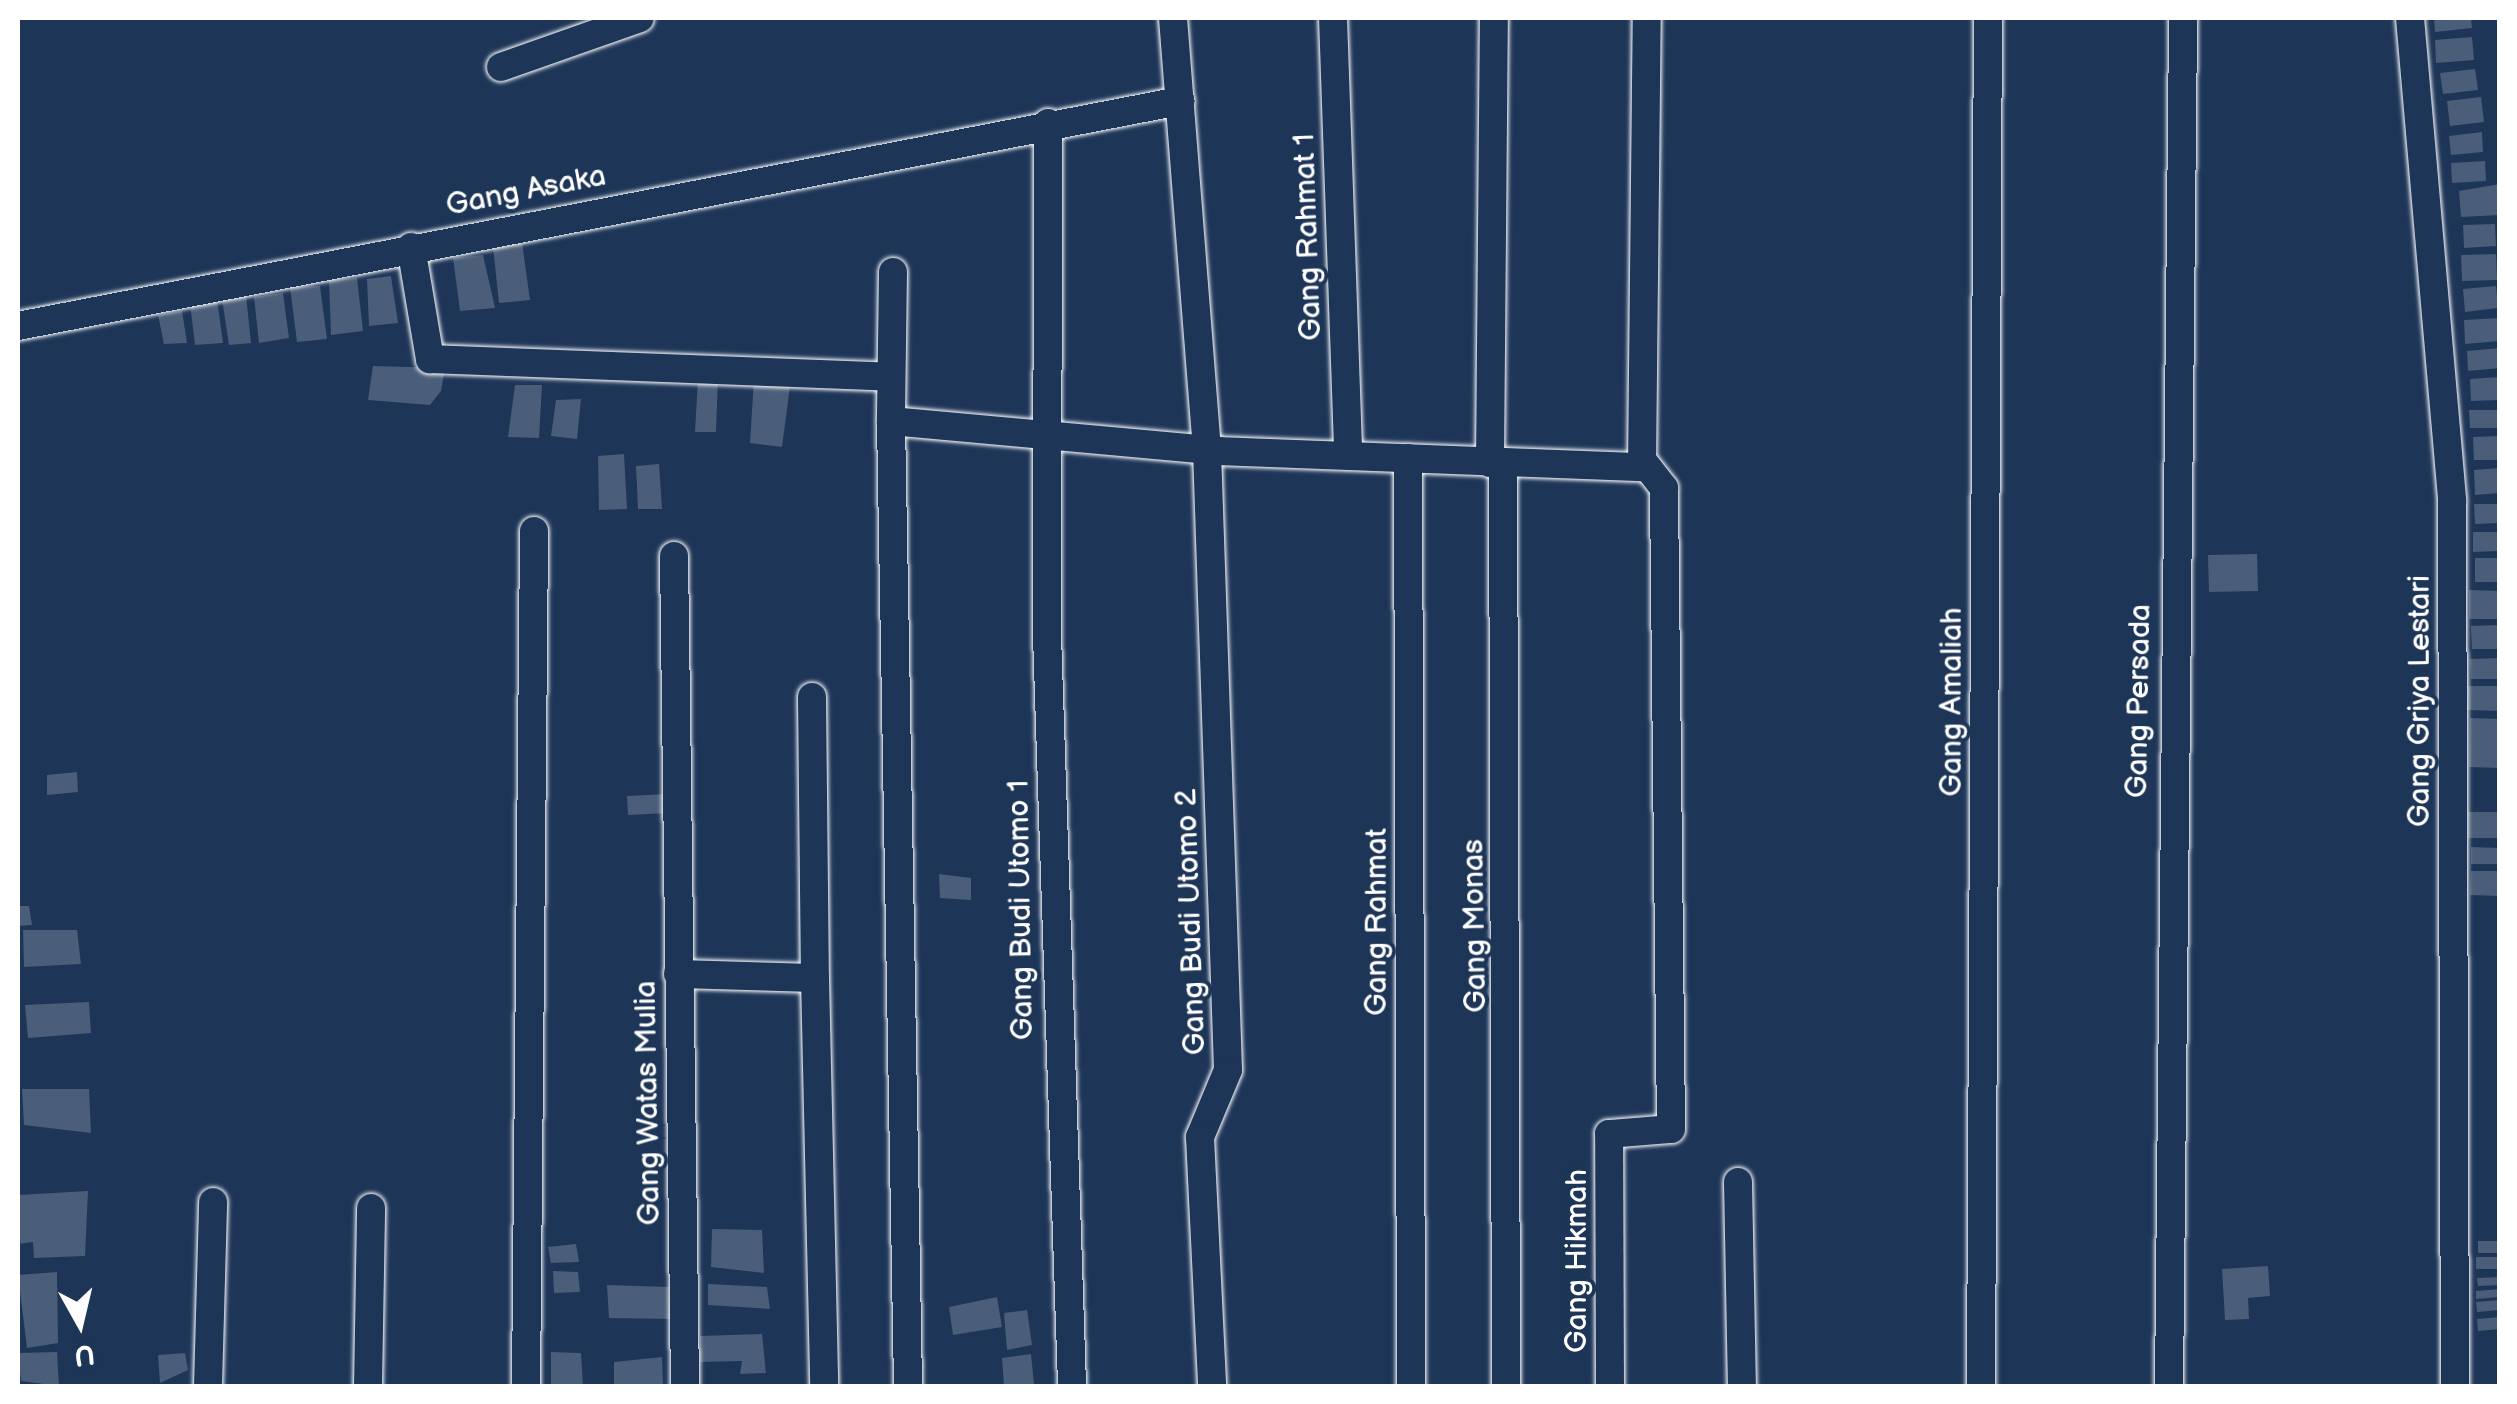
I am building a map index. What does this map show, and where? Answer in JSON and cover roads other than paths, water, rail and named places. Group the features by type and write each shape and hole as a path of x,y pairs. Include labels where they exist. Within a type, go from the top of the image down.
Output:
{"street":[{"path":"501,67 640,18"},
{"name":"Gang Budi Utomo 2","path":"1172,18 1207,450 1228,1070 1200,1137 1212,1386"},
{"name":"Gang Rahmat 1","path":"1334,18 1348,454"},
{"name":"Gang Monas","path":"1494,18 1506,1386"},
{"path":"890,421 1048,431 1207,450 1497,464 1646,465 1648,18"},
{"name":"Gang Amaliah","path":"1980,1386 1988,18"},
{"name":"Gang Persada","path":"2168,1386 2183,18"},
{"name":"Gang Griya Lestari","path":"2410,18 2452,500 2455,1386"},
{"name":"Gang Asaka","path":"18,326 1180,101"},
{"name":"Gang Budi Utomo 1","path":"1048,124 1057,1082 1072,1386"},
{"path":"411,247 430,359 890,377"},
{"path":"893,272 890,421 898,1141 908,1386"},
{"name":"Gang Rahmat","path":"1408,458 1410,1386"},
{"name":"Gang Hikmah","path":"1610,1386 1610,1134 1672,1129 1664,488 1646,465"},
{"path":"526,1386 534,531"},
{"name":"Gang Watas Mulia","path":"674,556 685,1386"},
{"path":"812,697 824,1383"},
{"path":"678,974 815,978"},
{"path":"1738,1182 1742,1386"},
{"path":"208,1386 212,1202"},
{"path":"368,1386 370,1208"}]}
